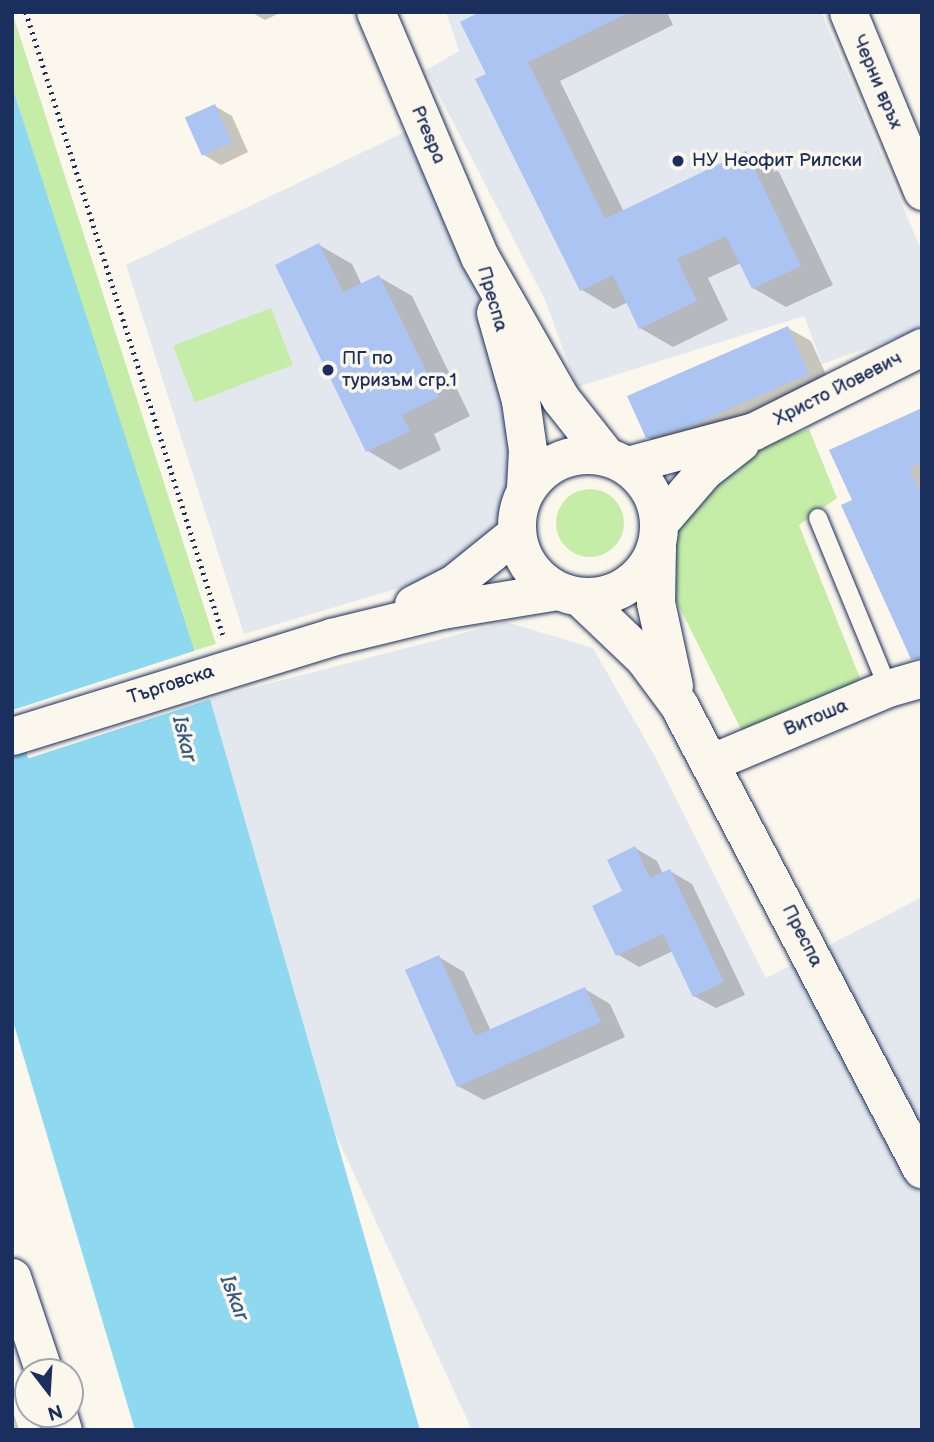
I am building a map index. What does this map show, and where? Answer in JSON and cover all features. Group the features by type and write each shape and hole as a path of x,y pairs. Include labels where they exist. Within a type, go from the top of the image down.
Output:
{"main road":[{"name":"Prespa","path":"376,12 480,257"},
{"name":"Преспа","path":"480,257 561,399 616,461"},
{"name":"Преспа","path":"480,257 520,401 528,450 526,489"},
{"path":"583,454 616,461 644,481 659,534 646,569 628,586 606,596 569,594 537,577 523,557 516,533 526,489 560,459 583,454"},
{"name":"Преспа","path":"659,534 656,603 662,648 679,705"},
{"name":"Преспа","path":"569,594 643,658 679,705 712,762 922,1169"}],"street":[{"name":"Черни връх","path":"848,12 922,191"},
{"name":"Христо Йовевич","path":"659,534 704,471 754,431 922,347"},
{"name":"Христо Йовевич","path":"616,461 754,431"},
{"name":"Търговска","path":"331,637 454,583 516,533"},
{"name":"Търговска","path":"12,736 331,637 442,610 569,594"},
{"name":"Витоша","path":"712,762 905,683"},
{"path":"12,1277 39,1358"}],"lane":[{"path":"818,518 905,683"}],"path":[{"path":"26,12 228,667"}],"shaded area":[{"name":"НУ Неофит Рилски","path":"446,12 821,12 922,252 922,329 822,364 804,316 577,387 545,300 426,70 459,51"},
{"name":"ПГ по туризъм сгр.1","path":"407,131 488,306 483,337 512,403 512,489 492,530 459,562 413,584 244,634 126,265"},
{"path":"506,622 593,648 653,753 766,978 922,897 922,1430 472,1430 330,1122 210,699"}],"green space":[{"path":"12,12 216,644 193,651 12,86"},
{"path":"271,308 293,365 195,403 173,346"},
{"path":"809,429 837,498 799,525 860,678 851,694 744,735 665,579 681,498 740,470 746,450"},
{"path":"590,489 603,492 614,499 621,510 624,523 621,536 614,547 603,554 590,557 577,554 566,547 559,536 556,523 559,510 566,499 577,492"}],"water":[{"name":"Iskar","path":"12,86 210,699 420,1430 135,1430 12,1018"}],"pier":[{"path":"197,650 213,699 28,758 12,710"}],"building":[{"path":"480,12 630,12 528,62 605,219 746,151 801,266 752,289 726,236 677,259 697,301 639,329 613,275 580,291 475,79 486,74 460,22"},
{"path":"215,104 232,142 202,156 185,117"},
{"path":"319,243 343,292 379,275 439,397 402,415 410,431 366,452 275,265"},
{"path":"788,326 809,374 690,426 646,438 627,396"},
{"path":"922,408 922,462 909,468 922,496 922,658 911,659 841,505 852,500 829,450"},
{"path":"635,846 650,878 670,869 724,982 693,997 663,934 616,956 592,906 622,891 607,860"},
{"path":"439,955 475,1036 585,987 601,1022 457,1087 405,970"}],"place":[{"name":"НУ Неофит Рилски","path":"678,161"},
{"name":"ПГ по туризъм сгр.1","path":"328,370"}]}
